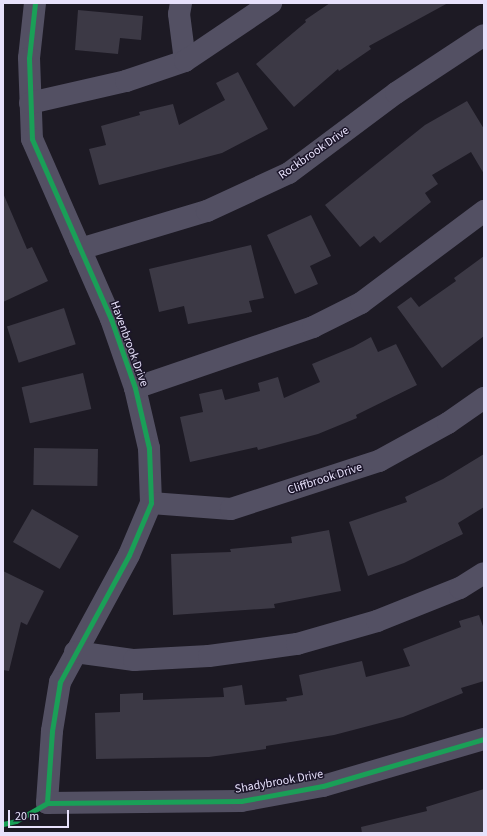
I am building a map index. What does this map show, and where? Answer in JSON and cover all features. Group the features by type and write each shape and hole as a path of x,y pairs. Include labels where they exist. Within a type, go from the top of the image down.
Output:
{"street":[{"name":"Havenbrook Drive","path":"35,3 29,58 32,139 111,319 135,388 149,448 151,503 129,555 60,682 52,731 47,803"},
{"path":"181,3 179,14 185,61"},
{"path":"30,103 126,81 185,61 271,3"},
{"name":"Rockbrook Drive","path":"80,249 207,212 289,173 396,93 484,36"},
{"path":"135,388 313,327 361,303 484,211"},
{"name":"Cliffbrook Drive","path":"151,503 231,509 379,462 448,423 484,398"},
{"path":"75,652 134,660 209,656 297,644 377,621 460,588 484,573"},
{"name":"Shadybrook Drive","path":"47,803 241,801 323,786 484,739"}],"building":[{"path":"330,3 448,3 369,46 371,49 339,71 338,69 294,107 256,64 306,22 305,20"},
{"path":"78,10 143,16 141,40 120,38 118,54 75,50"},
{"path":"238,72 268,129 222,153 99,185 89,149 106,145 101,126 140,115 139,112 173,104 179,125 225,100 216,83"},
{"path":"467,101 484,129 484,174 471,152 432,175 438,184 425,193 431,202 380,243 374,236 360,247 325,205 425,125"},
{"path":"3,193 27,249 32,247 48,281 3,302"},
{"path":"311,215 331,256 310,266 318,284 295,294 267,235"},
{"path":"251,245 264,298 249,301 252,312 188,324 184,306 159,312 149,269"},
{"path":"484,256 484,336 442,368 397,307 411,297 419,307 456,281 454,278"},
{"path":"64,308 76,344 19,363 7,327"},
{"path":"371,337 378,352 396,344 417,385 356,415 357,418 318,434 258,450 257,447 190,462 180,417 203,412 199,394 222,389 225,400 260,391 258,383 278,377 284,398 320,382 312,364 353,347"},
{"path":"83,373 91,409 30,423 22,387"},
{"path":"34,448 98,449 97,486 33,485"},
{"path":"484,454 484,507 458,523 463,534 404,563 368,576 349,522 407,502 405,497 443,479"},
{"path":"32,509 79,536 60,569 13,542"},
{"path":"329,530 341,591 274,604 275,608 173,615 171,554 231,552 230,549 292,543 291,537"},
{"path":"3,571 44,591 27,625 21,622 9,671 3,670"},
{"path":"479,615 484,629 484,681 461,688 463,693 403,717 334,735 266,746 266,749 209,757 96,759 95,713 120,712 120,694 143,693 143,700 224,697 223,688 242,685 245,705 287,701 286,698 303,695 299,675 362,661 366,677 410,666 403,649 461,627 459,621"},
{"path":"484,789 484,833 362,833 361,827 427,811 426,807"}],"cycle path":[{"path":"35,3 29,58 32,139 111,319 135,388 149,448 151,503 129,555 60,682 52,731 47,803"},
{"path":"3,824 16,821 47,803 241,801 323,786 484,739"}]}
